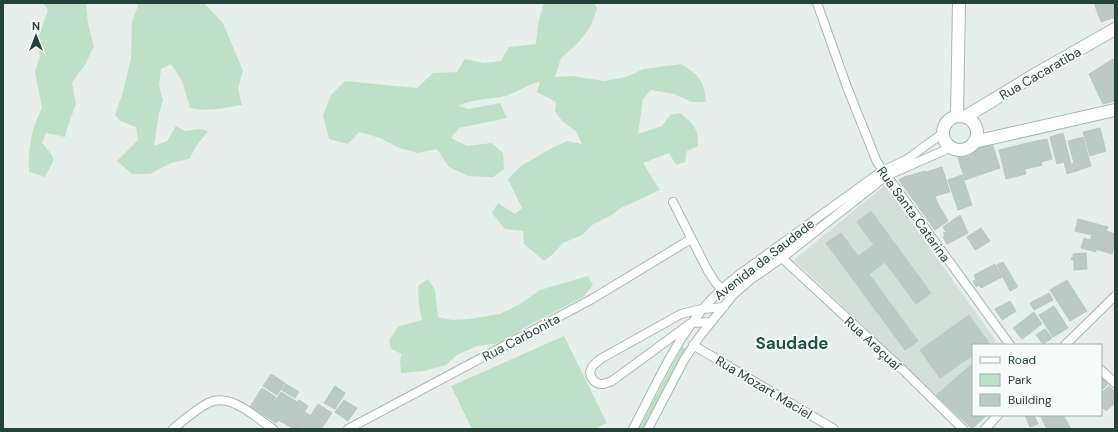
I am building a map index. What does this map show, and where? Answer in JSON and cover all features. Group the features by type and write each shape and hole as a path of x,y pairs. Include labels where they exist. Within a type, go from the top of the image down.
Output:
{"street":[{"name":"Rua Santa Catarina","path":"816,3 877,162 1009,344"},
{"path":"959,3 961,116"},
{"name":"Rua Cacaratiba","path":"961,116 1115,31"},
{"path":"974,142 1115,110"},
{"path":"961,116 971,120 977,131 974,142 968,148 960,150 952,147 946,142 943,133 947,122 952,118 961,116"},
{"name":"Avenida da Saudade","path":"633,429 671,357 692,323 702,309 722,289 740,274 943,133"},
{"name":"Avenida da Saudade","path":"648,429 693,345 734,295 750,280 782,258 884,173 952,147"},
{"path":"673,202 708,271 722,289 734,295"},
{"name":"Rua Carbonita","path":"348,429 592,299 691,239"},
{"name":"Rua Araçuaí","path":"782,258 903,370 963,429"},
{"path":"1069,344 1115,296"},
{"path":"711,322 692,323 612,381 601,384 595,382 591,377 590,371 592,367 602,358 681,314 702,309 724,307"},
{"name":"Rua Mozart Maciel","path":"693,345 834,429"},
{"path":"1102,371 1115,383"},
{"path":"173,429 200,408 217,400 228,400 236,404 273,429"},
{"path":"985,429 997,416"}],"shaded area":[{"path":"885,185 996,341 993,344 972,344 972,363 935,395 794,260"}],"green space":[{"path":"43,3 86,3 88,24 94,46 85,65 72,82 76,104 65,137 46,133 42,143 53,157 53,162 45,177 29,172 30,147 33,131 42,108 35,72 40,56 37,41 48,10"},
{"path":"139,3 204,3 223,23 243,71 238,88 242,105 203,110 190,108 182,81 171,64 161,69 159,85 163,100 159,113 154,146 167,141 176,126 185,131 200,129 208,131 197,145 189,159 171,163 150,174 132,174 117,161 138,140 136,127 120,121 115,115 123,92 131,58 132,22"},
{"path":"544,3 594,3 597,8 591,26 577,44 561,58 555,77 572,76 604,81 626,77 644,69 681,64 692,71 700,79 704,88 706,102 692,102 674,94 651,90 643,99 638,134 662,126 670,115 680,113 694,127 697,135 698,146 687,151 685,162 676,165 669,153 643,163 660,190 621,208 610,216 592,225 582,235 563,243 544,261 524,244 523,231 505,229 492,213 498,203 515,214 522,208 508,179 521,166 567,141 582,144 576,131 563,122 555,112 556,102 537,92 540,82 505,96 475,100 458,106 469,109 500,103 507,118 459,128 451,138 467,146 492,143 503,153 504,169 493,177 468,176 449,167 437,149 418,153 399,148 380,138 359,132 348,144 329,139 323,115 331,95 345,81 417,88 433,73 457,72 465,59 483,63 501,61 509,47 536,44 538,24"},
{"path":"588,276 593,285 583,297 529,325 500,343 477,346 457,355 446,365 424,371 401,373 400,360 402,354 391,349 389,340 399,326 422,320 419,305 418,286 428,279 435,290 438,317 452,320 500,314 520,304 540,290"},
{"path":"564,336 607,423 595,429 472,429 451,386"},
{"path":"682,347 685,348 685,351 643,429 638,429"}],"building":[{"path":"1094,3 1115,3 1115,17 1101,22"},
{"path":"1113,59 1115,65 1115,101 1103,104 1089,74"},
{"path":"1100,128 1106,151 1090,156 1083,132"},
{"path":"1063,133 1073,172 1067,174 1064,162 1057,164 1050,137"},
{"path":"1083,137 1091,166 1074,172 1072,164 1074,163 1068,141"},
{"path":"1047,139 1052,159 1041,162 1036,141"},
{"path":"1036,141 1042,165 1025,169 1019,145"},
{"path":"992,143 1000,168 965,180 957,155"},
{"path":"1019,145 1026,174 1006,179 999,150"},
{"path":"942,167 950,192 935,196 926,172"},
{"path":"925,171 938,204 948,221 935,230 899,180"},
{"path":"962,175 972,205 958,210 948,180"},
{"path":"871,211 931,293 916,304 885,262 869,274 918,341 905,350 826,243 841,233 858,256 874,245 857,222"},
{"path":"960,215 968,233 947,244 943,237 945,236 943,233 946,232 943,227"},
{"path":"1078,219 1108,227 1106,231 1115,234 1112,254 1096,249 1096,252 1081,248 1084,238 1090,240 1092,235 1075,231"},
{"path":"981,228 990,241 975,250 967,237"},
{"path":"1086,253 1087,269 1074,270 1074,260 1071,258 1073,258 1073,254"},
{"path":"1003,262 1018,287 1010,291 997,265"},
{"path":"995,264 1002,277 981,288 979,285 976,287 973,281 976,280 974,275"},
{"path":"1067,280 1087,311 1070,321 1050,290"},
{"path":"1049,293 1053,300 1034,310 1030,303"},
{"path":"1010,301 1016,311 1002,320 995,309"},
{"path":"1054,306 1068,328 1053,337 1039,315"},
{"path":"1034,312 1042,324 1022,339 1013,328"},
{"path":"969,315 989,343 972,344 972,356 940,378 920,350"},
{"path":"1045,329 1052,338 1043,344 1036,335"},
{"path":"972,364 972,416 986,416 972,429 936,395"},
{"path":"271,374 285,383 277,395 263,386"},
{"path":"1102,378 1108,384 1102,388"},
{"path":"286,384 299,392 295,398 282,390"},
{"path":"335,386 345,393 335,409 324,403"},
{"path":"1109,386 1115,392 1115,403 1106,411 1102,407 1102,392"},
{"path":"262,388 276,397 265,416 250,407"},
{"path":"281,392 297,402 283,423 278,420 276,423 265,416"},
{"path":"299,400 308,406 304,412 310,415 301,429 293,429 284,423"},
{"path":"344,400 357,408 348,421 335,412"},
{"path":"318,404 332,413 321,429 304,429 303,428"},
{"path":"1025,416 1034,416 1038,424 1030,427"},
{"path":"1040,416 1064,416 1071,429 1047,429"}],"district":[{"name":"Saudade","path":"792,343"}]}
